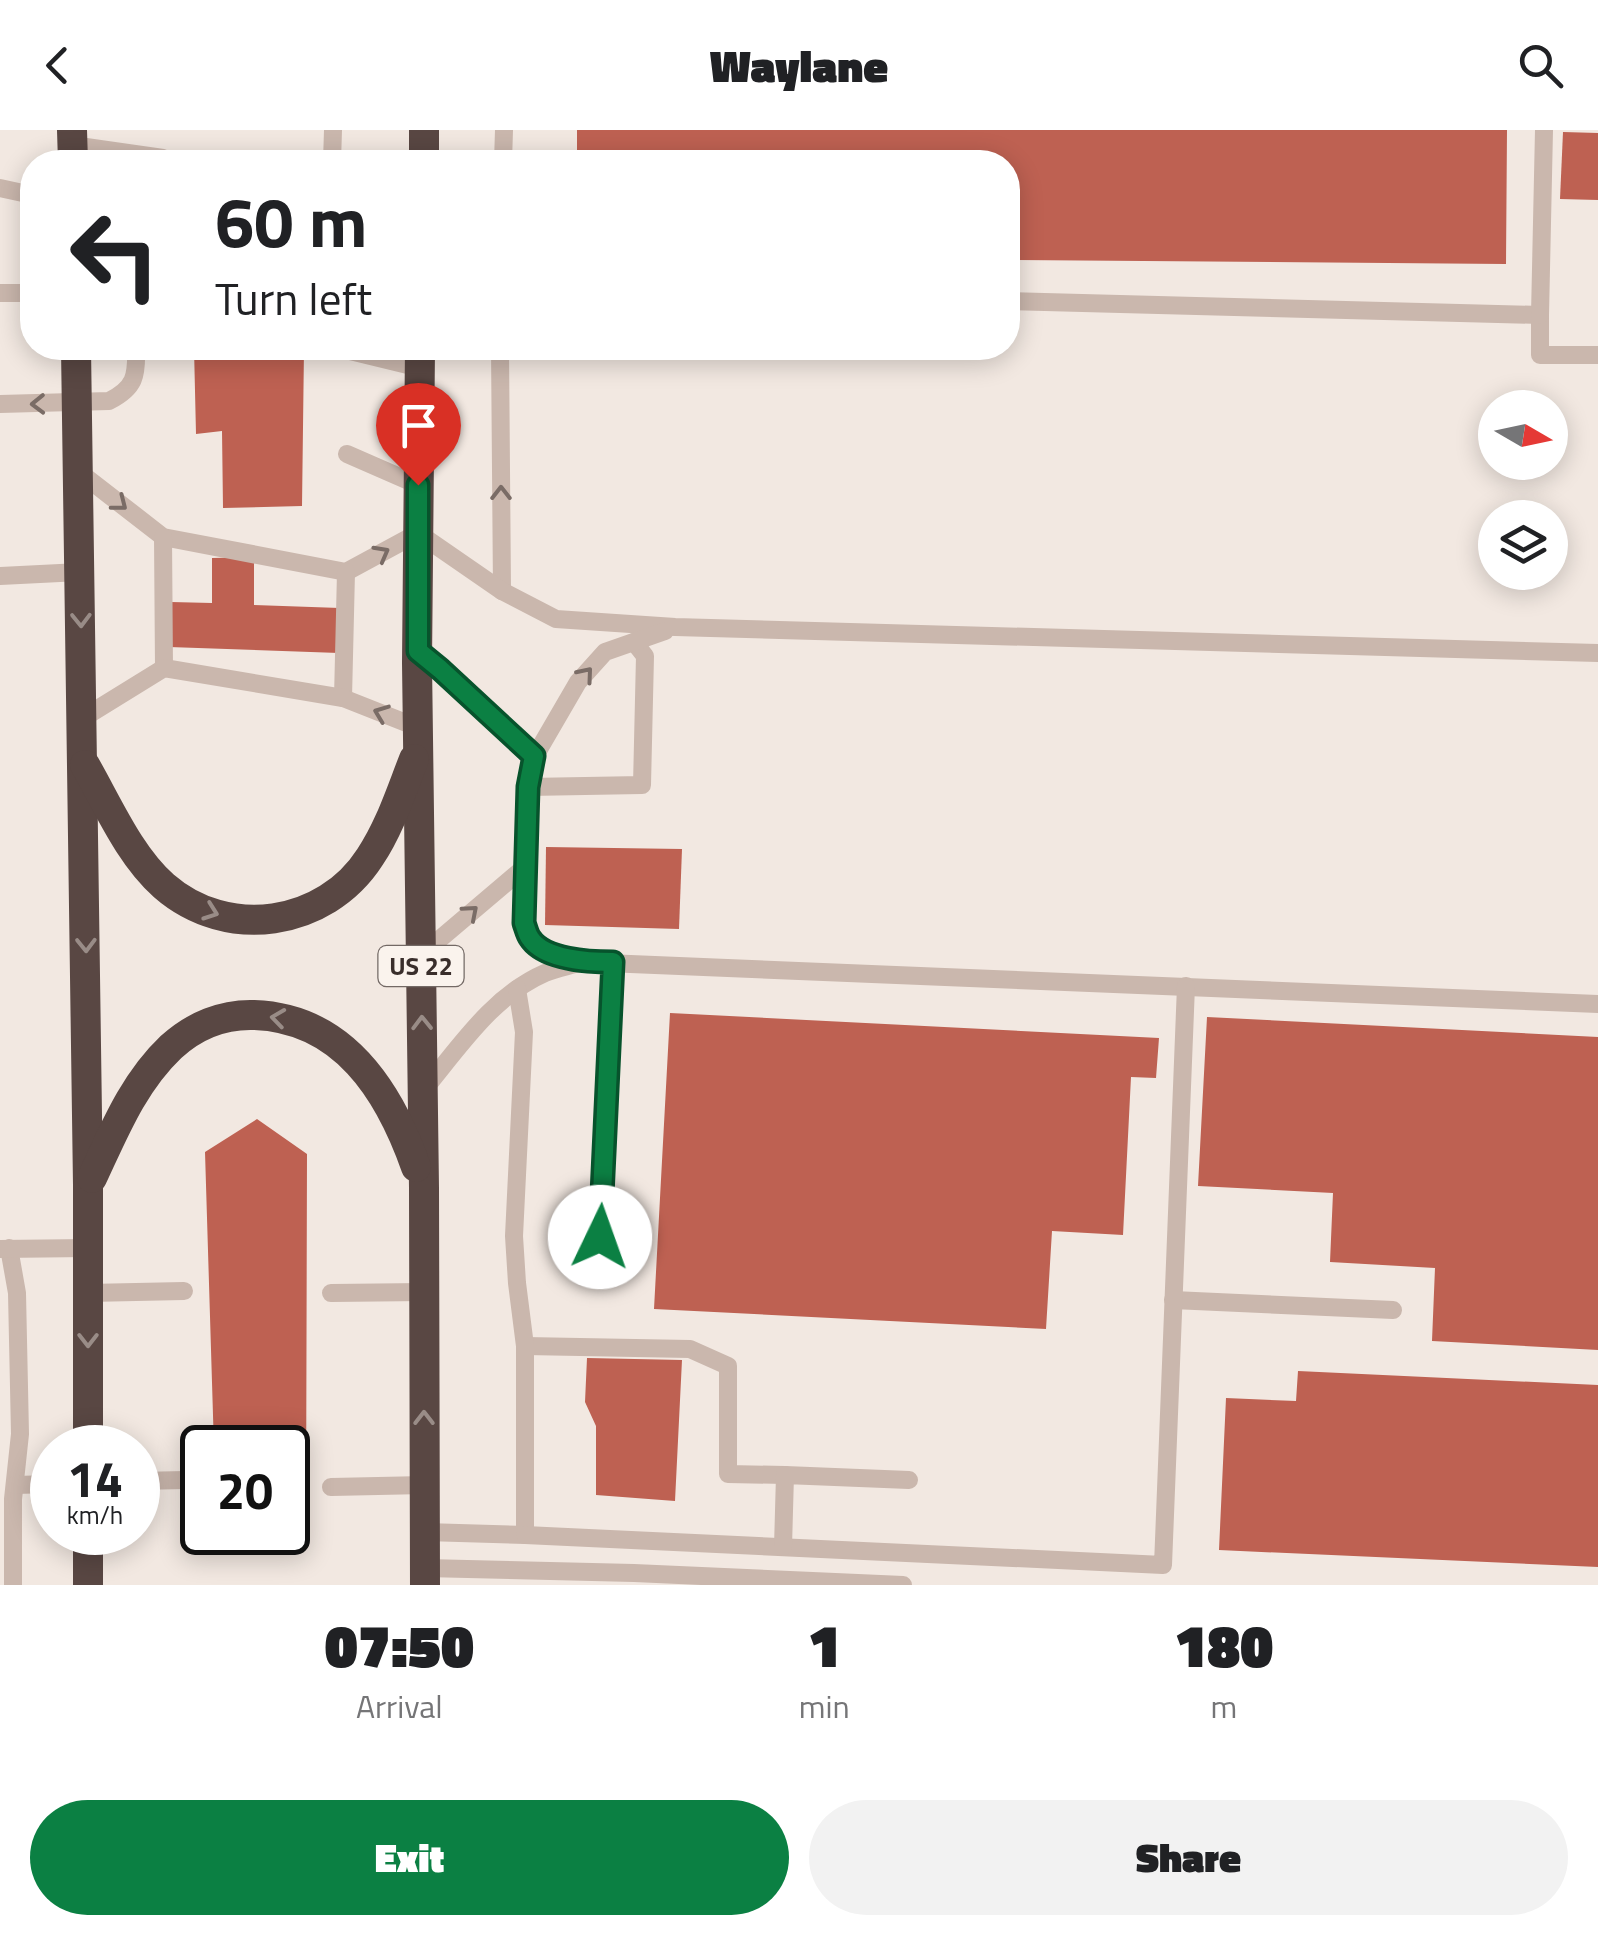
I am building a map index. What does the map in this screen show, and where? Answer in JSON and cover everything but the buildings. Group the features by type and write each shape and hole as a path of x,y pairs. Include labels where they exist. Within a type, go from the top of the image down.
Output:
{"highway":[{"path":"76,360 84,762 88,1425"},
{"name":"US 22","path":"420,360 418,651 425,1577"},
{"path":"84,762 138,854 164,885 200,910 237,920 260,920 303,912 356,876 381,838 419,736"},
{"path":"88,1185 130,1096 160,1058 209,1022 246,1015 297,1021 326,1034 356,1060 384,1097 424,1188"},
{"path":"88,1555 88,1585"}],"lane":[{"path":"1544,130 1540,354 1598,355"},
{"path":"72,146 102,150"},
{"path":"1020,301 1540,315"},
{"path":"0,404 109,400 124,393 134,380 135,360"},
{"path":"500,360 502,591"},
{"path":"348,454 418,485"},
{"path":"78,471 163,537 346,572 418,534 502,591 556,618 675,627 1598,653"},
{"path":"163,537 164,668"},
{"path":"0,576 80,572"},
{"path":"344,698 346,572"},
{"path":"582,962 546,950 531,940 524,923 528,787 534,756 578,682 605,652 675,627"},
{"path":"528,787 642,786 645,656 634,642"},
{"path":"418,651 534,756"},
{"path":"83,718 164,668 344,698 419,736"},
{"path":"421,962 434,944 526,866"},
{"path":"422,1092 482,1020 517,989 546,973 582,962 1598,1004"},
{"path":"599,1276 613,962"},
{"path":"425,1532 1163,1565 1186,986"},
{"path":"517,989 524,1032 514,1236 525,1346 525,1535"},
{"path":"13,1577 9,1495 20,1434 18,1293 4,1248 88,1248"},
{"path":"88,1293 184,1291"},
{"path":"331,1293 424,1292"},
{"path":"1173,1300 1393,1310"},
{"path":"525,1346 690,1349 728,1366 728,1474 909,1480"},
{"path":"784,1547 785,1476"},
{"path":"331,1487 424,1485"},
{"path":"425,1577 634,1573 903,1585"}],"route":[{"path":"418,485 418,651 534,756 528,787 524,923 531,940 546,950 582,962 613,962 600,1237"}]}
